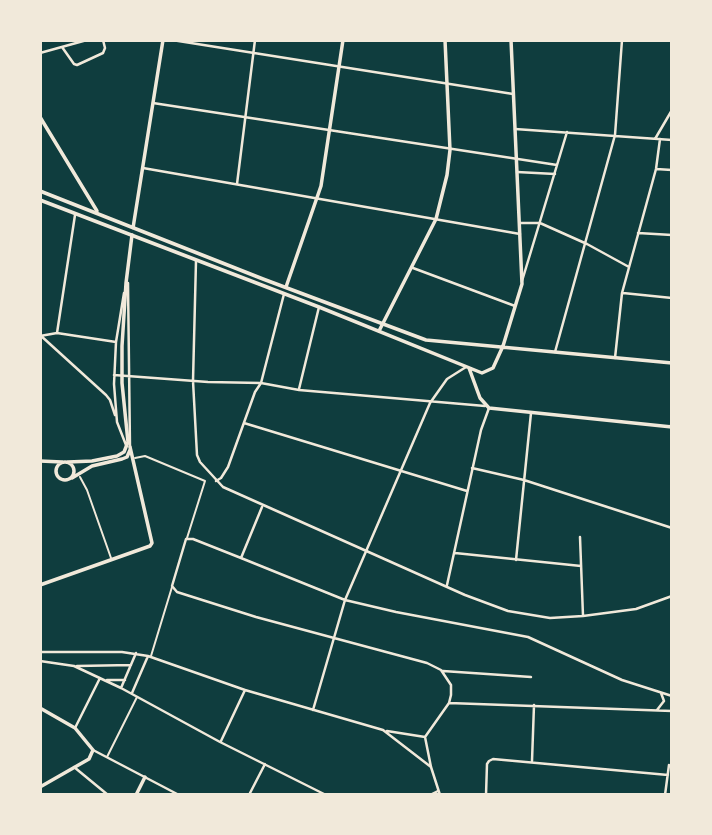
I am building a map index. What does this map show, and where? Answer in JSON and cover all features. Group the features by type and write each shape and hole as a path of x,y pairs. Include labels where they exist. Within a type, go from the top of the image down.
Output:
{"street":[{"path":"40,53 87,40"},
{"path":"62,47 77,65 103,53 103,40"},
{"path":"40,461 92,461 122,453 128,447 122,383 126,283 163,40"},
{"path":"172,40 513,94"},
{"path":"237,184 255,40"},
{"path":"286,288 321,186 343,40"},
{"path":"379,331 436,219 447,176 450,150 445,40"},
{"path":"511,40 522,284"},
{"path":"555,352 615,135 622,40"},
{"path":"153,103 557,165"},
{"path":"615,358 622,293 656,169 657,139 672,110"},
{"path":"40,117 97,211"},
{"path":"514,128 672,140"},
{"path":"40,200 485,373 493,368 503,346 567,131"},
{"path":"143,168 520,234"},
{"path":"656,169 672,170"},
{"path":"517,172 555,174"},
{"path":"40,191 426,340 672,363"},
{"path":"57,333 78,205"},
{"path":"520,223 540,223 629,267"},
{"path":"638,233 672,235"},
{"path":"198,252 195,256 193,380 197,455 216,481 229,492 508,611 550,618 583,616 636,609 672,596"},
{"path":"211,267 215,264 215,258"},
{"path":"412,267 515,306"},
{"path":"66,462 57,468 57,476 64,481 92,466 127,457 131,376 127,272"},
{"path":"117,422 114,374 116,342 126,283"},
{"path":"622,293 672,298"},
{"path":"216,481 228,467 254,392 261,383 284,294"},
{"path":"299,390 319,307"},
{"path":"40,336 57,333 116,342"},
{"path":"40,336 110,400 132,458 153,540 150,546 40,585"},
{"path":"490,346 498,359"},
{"path":"313,710 332,637 345,600 430,402 451,374 467,368"},
{"path":"446,586 487,407 467,368"},
{"path":"114,374 261,383 299,390 671,426 672,415"},
{"path":"516,560 531,413"},
{"path":"244,423 467,491"},
{"path":"132,458 145,456 205,481 149,657 132,693"},
{"path":"66,462 74,469 72,478"},
{"path":"472,468 524,480 672,528"},
{"path":"80,477 111,559"},
{"path":"241,558 262,507"},
{"path":"580,537 583,616"},
{"path":"187,539 345,600 528,636 622,680 672,696"},
{"path":"454,553 581,566"},
{"path":"172,586 174,591 181,594 426,663 441,670 531,677"},
{"path":"40,652 136,653 245,690 353,722 425,737"},
{"path":"121,688 136,653"},
{"path":"40,661 74,666 131,665"},
{"path":"74,666 132,693 220,742 325,794"},
{"path":"430,795 439,793 425,737 449,703 451,685 441,670"},
{"path":"102,679 125,680"},
{"path":"75,728 102,679"},
{"path":"220,742 245,690"},
{"path":"657,710 664,701 661,692"},
{"path":"107,757 137,696"},
{"path":"449,703 672,711"},
{"path":"532,762 534,705"},
{"path":"40,708 75,728 93,750 178,795"},
{"path":"383,730 431,767"},
{"path":"40,787 89,759 93,750"},
{"path":"486,795 489,761 532,762 668,775"},
{"path":"248,795 265,764"},
{"path":"665,795 669,765"},
{"path":"74,767 108,795"},
{"path":"136,795 145,777"}]}
